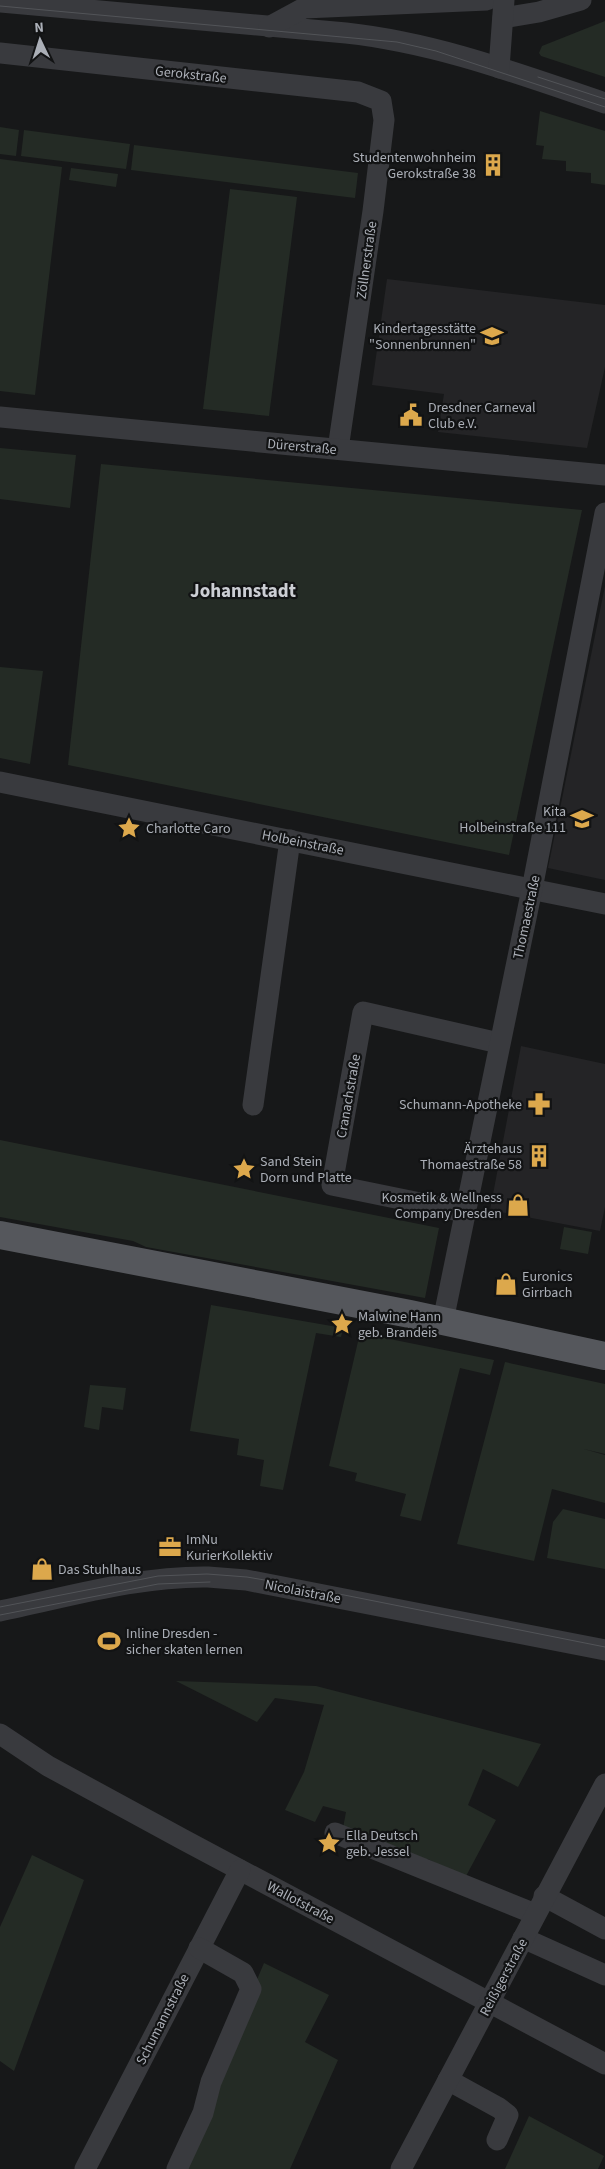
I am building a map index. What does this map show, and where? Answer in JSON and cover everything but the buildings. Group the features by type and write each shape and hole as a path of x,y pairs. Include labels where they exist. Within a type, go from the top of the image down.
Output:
{"main road":[{"path":"0,1236 443,1321 605,1356"}],"street":[{"path":"269,27 304,8 487,0"},
{"path":"499,68 503,9 535,12 581,0"},
{"path":"0,2 148,8 269,27 398,40 437,48 605,103"},
{"name":"Gerokstraße","path":"0,54 358,92 381,101"},
{"name":"Zöllnerstraße","path":"338,449 373,211 384,120 381,101"},
{"name":"Dürerstraße","path":"0,417 605,475"},
{"name":"Thomaestraße","path":"443,1321 532,888 605,513"},
{"name":"Holbeinstraße","path":"0,782 605,904"},
{"path":"252,1105 290,840"},
{"name":"Cranachstraße","path":"464,1212 332,1185 363,1012 499,1043"},
{"name":"Nicolaistraße","path":"0,1611 113,1587 157,1580 207,1577 246,1580 605,1650"},
{"name":"Wallotstraße","path":"0,1734 70,1778 605,2064"},
{"name":"Reißigerstraße","path":"401,2169 605,1784"},
{"path":"335,1833 605,1929"},
{"name":"Schumannstraße","path":"85,2169 240,1870"},
{"path":"523,1938 605,1975"},
{"path":"178,2169 203,2113 212,2082 251,1989 243,1973 199,1948"},
{"path":"448,2080 499,2108 508,2116 497,2140"}],"shaded area":[{"path":"605,21 605,77 541,56 539,53 542,46"},
{"path":"540,111 605,131 605,185 591,183 591,173 566,171 566,161 542,159 544,146 536,145"},
{"path":"0,127 19,130 16,156 0,154"},
{"path":"24,130 130,144 126,169 21,156"},
{"path":"134,145 358,173 355,198 131,170"},
{"path":"0,159 62,167 35,395 0,391"},
{"path":"71,168 118,174 116,187 69,180"},
{"path":"230,189 297,197 269,416 203,409"},
{"name":"Kindertagesstätte \"Sonnenbrunnen\"","path":"387,279 605,305 605,367 587,448 438,432 444,394 372,385"},
{"path":"0,448 76,455 70,508 0,499"},
{"path":"101,464 582,510 509,855 68,765"},
{"name":"Kita Holbeinstraße 111","path":"605,586 605,880 548,868"},
{"path":"0,667 43,671 30,764 0,758"},
{"path":"521,1046 605,1064 605,1207 600,1231 490,1210"},
{"path":"0,1140 439,1228 425,1298 146,1247 133,1241 0,1217"},
{"path":"564,1227 592,1232 588,1254 560,1249"},
{"path":"211,1305 343,1328 341,1337 316,1333 283,1490 260,1486 264,1460 237,1455 239,1439 190,1431"},
{"path":"360,1333 494,1360 490,1375 460,1368 421,1521 400,1516 406,1494 355,1481 357,1473 329,1466"},
{"path":"505,1362 605,1384 605,1454 584,1449 605,1455 605,1503 552,1489 534,1561 457,1544"},
{"path":"90,1385 126,1388 123,1410 102,1407 99,1430 84,1427"},
{"path":"563,1509 605,1519 605,1569 547,1558 553,1522"},
{"path":"176,1681 316,1686 541,1744 518,1787 483,1769 468,1805 496,1820 465,1878 428,1859 415,1859 343,1828 346,1812 323,1806 315,1822 285,1810 304,1772 324,1705 275,1698 257,1722"},
{"path":"32,1855 84,1880 14,2071 0,2061 0,1927"},
{"path":"264,1963 329,1995 305,2042 338,2060 290,2169 184,2169 202,2110"},
{"path":"529,2116 604,2156 598,2169 505,2169"}],"tram line":[{"path":"0,6 397,42 436,51 605,107"},
{"path":"538,77 605,99"},
{"path":"0,1607 158,1576 207,1574 247,1577 299,1586 605,1647"},
{"path":"0,1615 158,1584 210,1582"}],"place":[{"name":"Studentenwohnheim Gerokstraße 38","path":"493,165"},
{"name":"Kindertagesstätte \"Sonnenbrunnen\"","path":"492,336"},
{"name":"Dresdner Carneval Club e.V.","path":"411,415"},
{"name":"Kita Holbeinstraße 111","path":"582,819"},
{"name":"Charlotte Caro","path":"129,828"},
{"name":"Schumann-Apotheke","path":"539,1104"},
{"name":"Ärztehaus Thomaestraße 58","path":"539,1156"},
{"name":"Sand Stein Dorn und Platte","path":"244,1169"},
{"name":"Kosmetik & Wellness Company Dresden","path":"518,1205"},
{"name":"Euronics Girrbach","path":"506,1284"},
{"name":"Malwine Hann geb. Brandeis","path":"342,1324"},
{"name":"ImNu KurierKollektiv","path":"170,1547"},
{"name":"Das Stuhlhaus","path":"42,1569"},
{"name":"Inline Dresden - sicher skaten lernen","path":"109,1641"},
{"name":"Ella Deutsch geb. Jessel","path":"329,1843"}],"district":[{"name":"Johannstadt","path":"243,590"}]}
